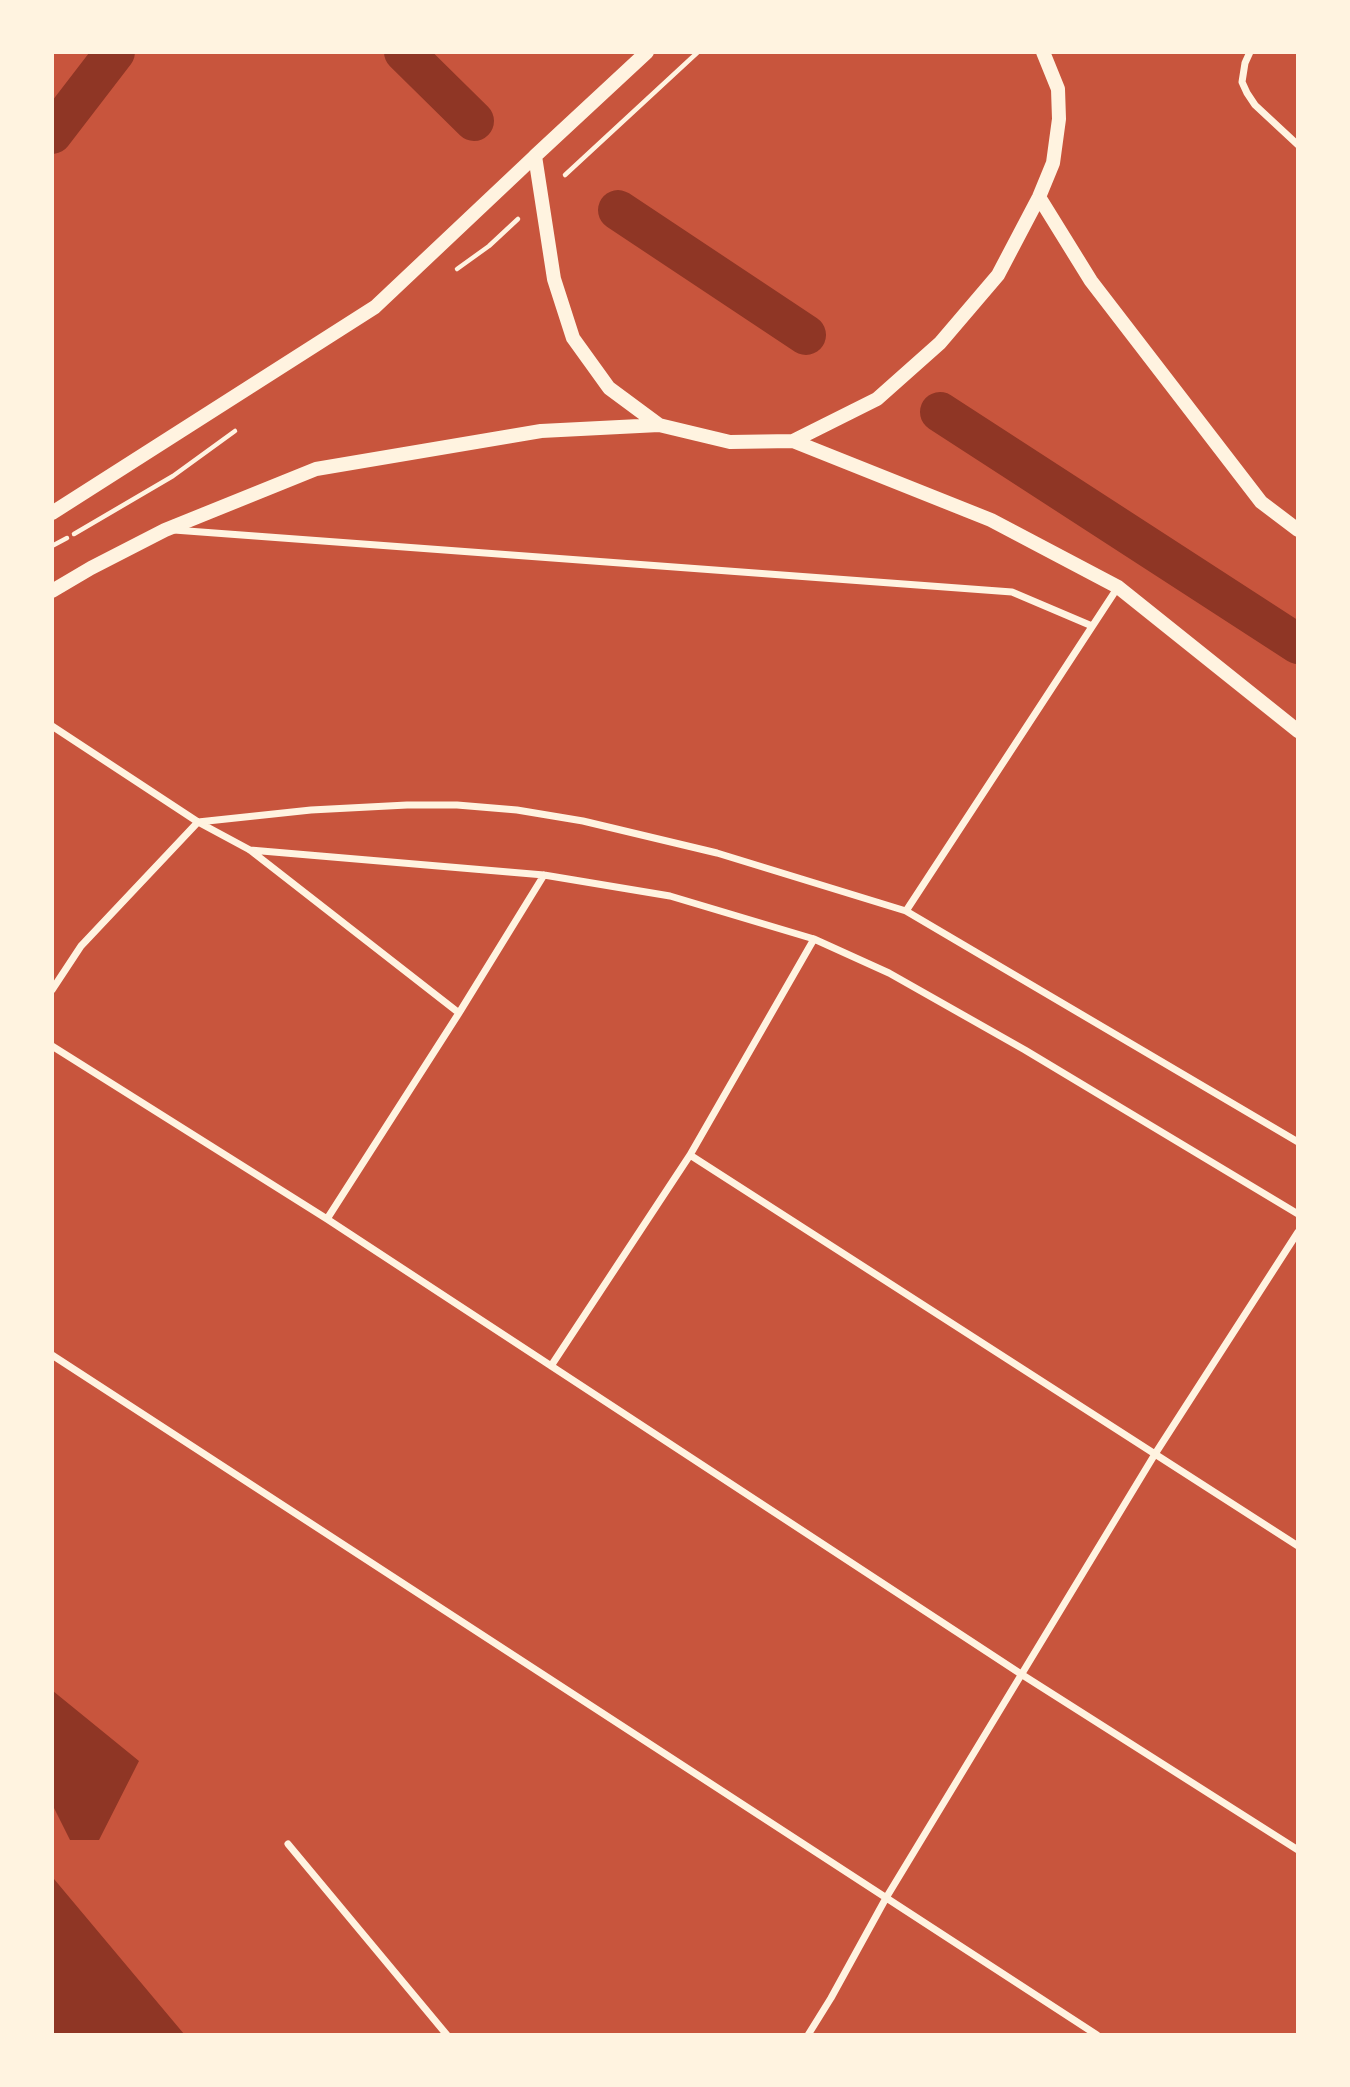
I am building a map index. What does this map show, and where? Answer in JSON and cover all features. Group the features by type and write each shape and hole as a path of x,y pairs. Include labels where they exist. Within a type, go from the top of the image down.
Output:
{"main road":[{"path":"52,513 375,307 647,52"},
{"path":"1043,52 1058,89"},
{"path":"793,441 877,399 940,344 998,275 1039,197 1053,163 1059,119 1058,89 1052,52"},
{"path":"535,156 554,279 573,338 609,388 659,425"},
{"path":"1039,197 1091,281 1261,502 1297,530"},
{"path":"52,591 90,568 165,530 316,469 541,431 659,425 730,442 793,441 991,520 1118,587 1297,731"}],"street":[{"path":"1250,52 1242,82 1255,105 1297,145"},
{"path":"165,530 1012,592 1092,626"},
{"path":"906,911 1118,587"},
{"path":"52,726 198,822 250,849 459,1013"},
{"path":"52,990 81,946 198,822 311,810 407,805 457,805 517,810 583,821 717,853 906,911 1297,1142"},
{"path":"250,849 544,875 670,896 814,939 889,973 1014,1044 1297,1214"},
{"path":"327,1219 544,875"},
{"path":"551,1366 690,1155 814,939"},
{"path":"52,1046 327,1219 1021,1674 1297,1850"},
{"path":"690,1155 1297,1546"},
{"path":"808,2035 886,1898 1021,1674 1155,1454 1297,1232"},
{"path":"52,1355 1097,2035"},
{"path":"288,1844 447,2035"}],"shaded area":[{"path":"53,1691 139,1761 99,1840 70,1840 53,1806"},
{"path":"54,1879 184,2034 53,2034"}],"waterway":[{"path":"52,134 115,52"},
{"path":"404,52 474,121"},
{"path":"618,210 806,335"},
{"path":"940,412 1298,644"}]}
